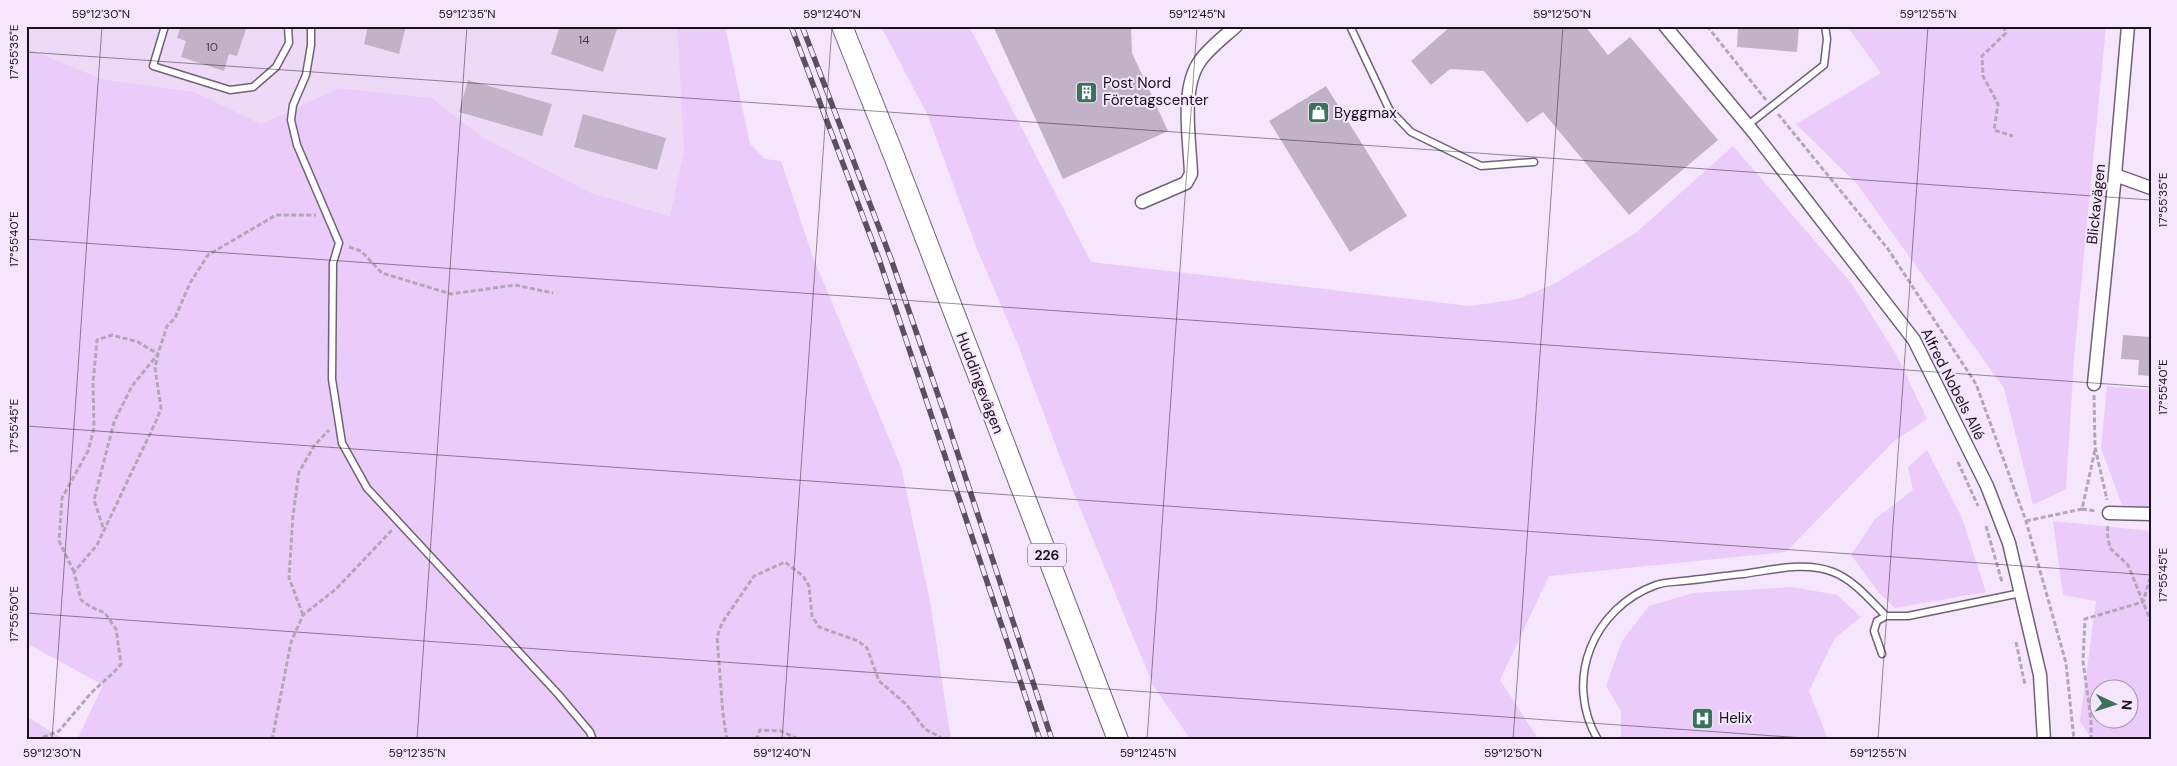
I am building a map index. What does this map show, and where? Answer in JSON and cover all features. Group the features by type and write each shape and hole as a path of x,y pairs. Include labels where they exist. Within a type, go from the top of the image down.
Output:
{"main road":[{"name":"Huddingevägen","path":"842,26 894,156 1118,740"}],"street":[{"name":"Alfred Nobels Allé","path":"1665,26 1748,125 1914,340 1987,486 2009,542 2040,675 2044,740"},
{"name":"Blickavägen","path":"2094,384 2116,175 2128,26"},
{"path":"1142,202 1186,183 1191,174 1188,102 1191,77 1201,60 1232,28"},
{"path":"2116,175 2151,188"},
{"path":"2110,513 2151,514"}],"lane":[{"path":"165,26 153,66 230,90 253,87 276,66 289,43 288,26"},
{"path":"311,26 311,45 306,75 293,105 291,120 297,145 339,243 333,264 332,379 342,443 367,488 398,524 558,694 590,732 593,740"},
{"path":"1350,26 1389,109 1411,132 1481,166 1534,162"},
{"path":"1748,125 1824,65 1827,39 1824,26"},
{"path":"1598,740 1592,730 1584,703 1584,674 1591,644 1606,619 1628,598 1658,584 1806,566 1834,572 1859,590 1886,616"},
{"path":"1882,654 1874,631 1877,621 1886,616 1908,616 2021,593"}],"path":[{"path":"1707,26 1888,249 1976,384 2026,521 2066,663 2074,740"},
{"path":"2003,26 2006,33 1982,56 1983,76 1998,104 1994,130 2013,136"},
{"path":"74,572 97,545 161,408 155,368 158,354 167,326 175,318 190,283 208,255 276,215 326,215"},
{"path":"339,243 361,252 382,273 451,294 515,285 553,293"},
{"path":"36,740 59,731 120,664 116,629 105,613 81,600 74,572 59,541 62,498 88,451 94,428 93,383 97,340 112,335 138,342 158,354"},
{"path":"104,531 94,500 114,422 132,386 158,354"},
{"path":"2094,384 2095,447 2110,513 2107,533 2110,548 2128,565 2151,622"},
{"path":"303,615 288,578 293,515 299,472 314,446 338,421"},
{"path":"2026,521 2082,509 2095,447"},
{"path":"1955,456 1979,508"},
{"path":"1984,517 2006,596"},
{"path":"272,740 291,642 303,615 336,589 398,524"},
{"path":"728,740 723,714 717,638 722,623 754,576 785,562 803,576 810,586 812,616 819,627 858,641 867,648 879,681 906,704 925,729 942,740"},
{"path":"2143,602 2151,575"},
{"path":"2091,740 2091,720 2083,661 2085,619 2143,602"},
{"path":"2015,635 2027,693"},
{"path":"756,740 760,730 781,731 800,740"}],"shaded area":[{"path":"26,26 677,26 684,151 671,216 591,193 482,137 432,98 339,88 261,124 195,92 102,79 26,48"},
{"path":"677,26 725,26 750,144 765,159 781,161 812,255 901,467 930,601 951,740 77,740 103,685 26,643 26,48 102,79 195,92 261,124 339,88 432,98 482,137 591,193 670,216 684,151"},
{"path":"881,26 969,26 1091,262 1470,306 1518,299 1556,283 1637,232 1733,146 1852,284 1897,356 1927,419 1894,441 1786,552 1549,576 1500,680 1539,740 1191,740 1153,685 1071,486 1018,345 977,249 928,116"},
{"path":"1847,26 2106,26 2074,359 2066,489 2033,505 2004,388 1857,184 1796,124 1881,73"},
{"path":"2107,386 2151,390 2151,507 2122,505 2101,448"},
{"path":"1927,450 1962,518 1986,592 1895,608 1880,594 1851,555 1875,519 1913,490 1908,467"},
{"path":"2053,521 2151,531 2151,740 2092,740 2080,721 2096,601 2063,595"},
{"path":"1792,587 1837,595 1861,617 1835,638 1809,691 1828,740 1621,740 1621,711 1606,686 1622,641 1649,606 1693,593"},
{"path":"26,716 65,740 26,740"}],"building":[{"path":"181,26 247,26 237,56 229,54 224,71 181,57 186,41 177,38"},
{"path":"368,26 406,26 399,54 364,44"},
{"path":"560,26 618,26 603,72 551,54"},
{"name":"Post Nord Företagscenter","path":"993,26 1131,26 1132,53 1168,131 1063,179"},
{"path":"1451,26 1585,26 1608,55 1630,37 1718,140 1629,215 1543,112 1527,123 1484,71 1450,69 1431,85 1411,61"},
{"path":"1738,26 1799,26 1797,52 1737,47"},
{"path":"468,80 552,104 542,136 459,112"},
{"path":"1326,86 1407,216 1350,252 1269,121"},
{"path":"583,114 666,138 657,170 574,147"},
{"path":"2123,335 2151,337 2151,376 2138,375 2139,360 2121,359"}],"railway":[{"path":"791,26 879,259 1040,740"},
{"path":"802,26 891,259 946,418 1052,740"}],"place":[{"name":"Post Nord Företagscenter","path":"1087,92"},
{"name":"Byggmax","path":"1318,113"},
{"name":"Helix","path":"1703,718"}]}
